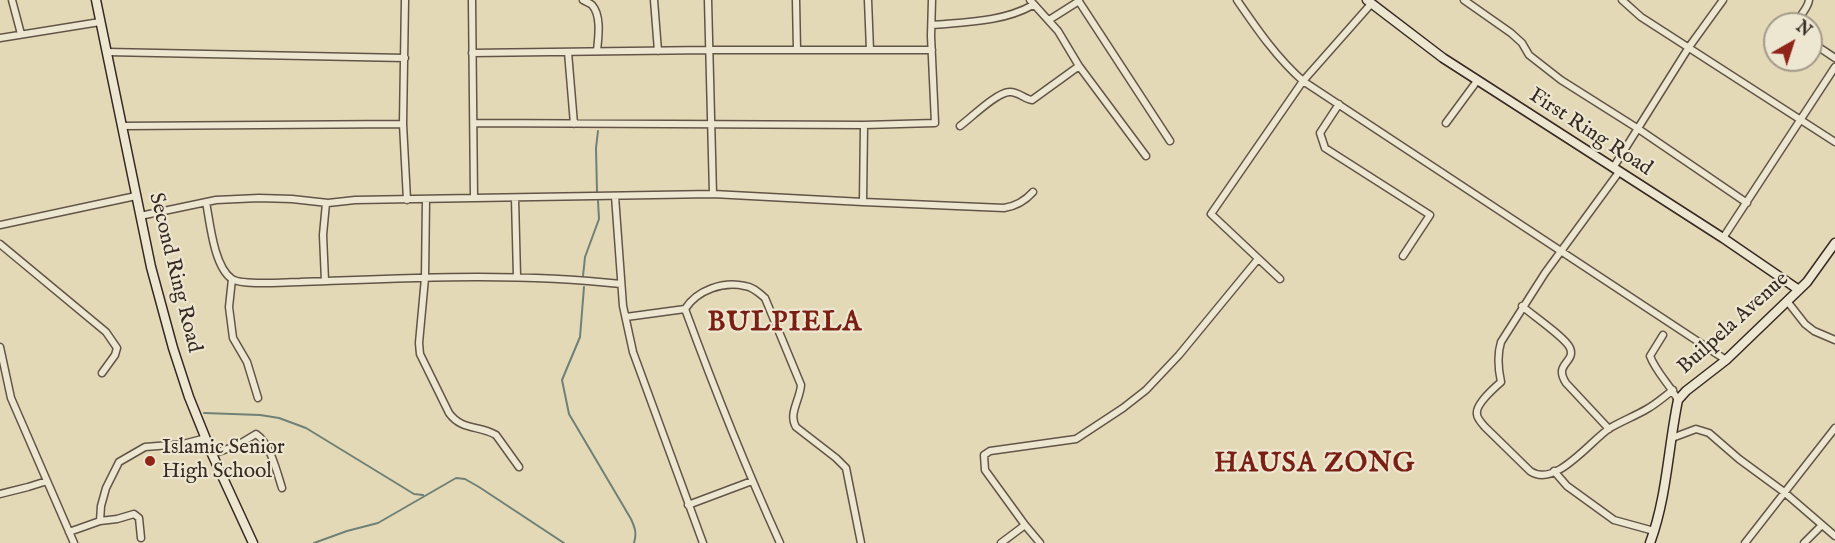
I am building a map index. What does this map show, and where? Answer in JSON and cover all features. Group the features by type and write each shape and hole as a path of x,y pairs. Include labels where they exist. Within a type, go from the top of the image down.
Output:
{"street":[{"path":"12,0 21,34"},
{"name":"Second Ring Road","path":"96,0 151,267 173,348 189,397 212,454 253,543"},
{"path":"405,0 403,124 407,200"},
{"path":"472,0 474,198"},
{"path":"583,0 593,3 598,21 597,51"},
{"path":"654,0 658,51"},
{"path":"708,0 713,194"},
{"path":"796,0 797,50"},
{"path":"868,0 870,50"},
{"path":"474,123 712,125 935,123 932,0"},
{"path":"1049,20 1078,0 1170,141"},
{"path":"1237,0 1267,44 1303,81 1726,360"},
{"path":"1464,0 1511,33 1522,43 1529,55 1561,80 1637,128 1747,203"},
{"path":"1622,0 1641,17 1835,142"},
{"path":"1673,390 1648,409 1609,429 1572,462 1540,475 1530,471 1485,427 1476,413 1477,407 1501,382 1498,360 1501,342 1522,306 1616,170 1637,128 1689,47 1723,0"},
{"path":"932,25 1014,14 1032,2 1049,20 1079,66 1146,156"},
{"path":"1280,279 1211,214 1303,81 1369,2"},
{"name":"First Ring Road","path":"1369,2 1477,81 1723,238 1799,290"},
{"path":"0,38 100,22"},
{"path":"472,53 932,50"},
{"path":"107,52 405,58"},
{"path":"568,52 574,124"},
{"path":"960,126 1000,95 1009,92 1017,93 1032,100 1079,66"},
{"path":"1723,238 1835,66"},
{"path":"1446,123 1477,81"},
{"path":"1339,104 1320,133 1324,148 1430,215 1403,256"},
{"path":"122,126 403,124"},
{"path":"863,202 864,125"},
{"path":"140,216 216,200 259,198 326,203 355,200 713,194 1004,208 1016,206 1033,192"},
{"path":"0,225 136,196"},
{"path":"615,196 621,284 633,352 703,543"},
{"path":"515,198 517,277"},
{"path":"426,200 425,278 420,354 454,420 461,425 496,435 519,467"},
{"path":"206,202 222,267 232,279 242,282 517,277 621,284"},
{"path":"325,281 323,235 326,203"},
{"name":"Builpela Avenue","path":"1650,543 1668,473 1678,400 1726,360 1799,290 1817,270 1835,243"},
{"path":"0,244 106,332 117,348 115,355 102,373"},
{"path":"1041,543 985,470 984,455 990,450 1076,439 1123,408 1146,390 1179,355 1258,259"},
{"path":"232,279 229,307 233,338 247,362 258,399"},
{"path":"626,317 685,309 692,299 717,286 733,284 747,286 765,298 801,385 793,422 796,427 846,468 861,543"},
{"path":"1787,301 1805,324 1814,331 1835,340"},
{"path":"1522,306 1564,340 1570,349 1570,357 1562,369 1561,376 1609,429"},
{"path":"685,309 714,389 780,543"},
{"path":"1663,335 1650,356 1652,363 1678,400"},
{"path":"0,347 11,398 74,543"},
{"path":"0,388 8,385"},
{"path":"1745,543 1835,428"},
{"path":"1672,438 1696,429 1709,433 1835,536"},
{"path":"212,454 236,446 256,434 267,448 282,488"},
{"path":"100,521 106,488 118,462 145,447 183,444 206,438"},
{"path":"1554,471 1567,486 1614,520 1654,531"},
{"path":"0,494 47,481"},
{"path":"688,505 752,481"},
{"path":"69,532 100,521 134,514 138,518 141,538"},
{"path":"1001,543 1025,525"},
{"path":"1804,543 1822,525"}],"waterway":[{"path":"597,192 598,131"},
{"path":"583,276 585,257 599,219 598,201"},
{"path":"584,287 580,337 562,380 569,414 631,519 635,531 634,543"},
{"path":"204,413 260,415 279,418 306,428 414,494 423,495"},
{"path":"314,543 378,523 456,478 465,479 479,487 564,543"}],"place":[{"name":"Islamic Senior High School","path":"150,461"}],"district":[{"name":"BULPIELA","path":"785,324"},
{"name":"HAUSA ZONG","path":"1315,465"}]}
